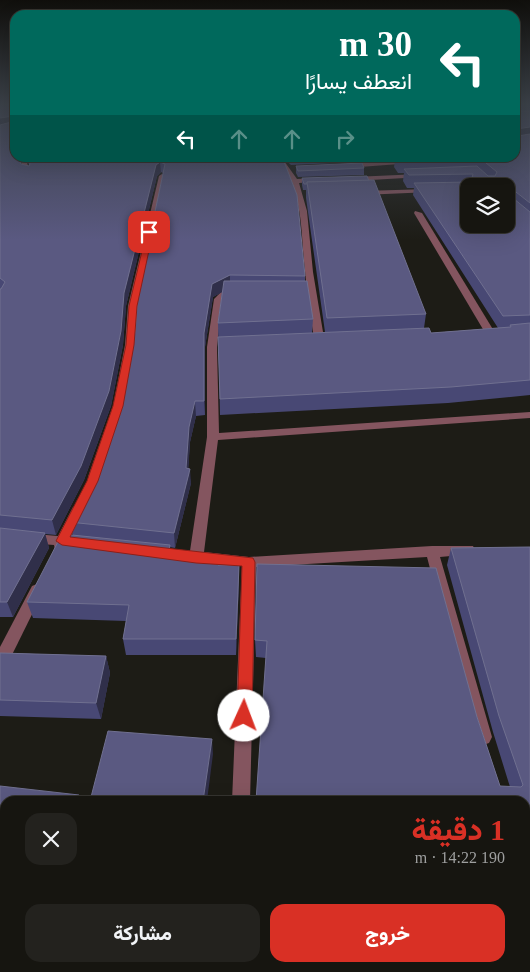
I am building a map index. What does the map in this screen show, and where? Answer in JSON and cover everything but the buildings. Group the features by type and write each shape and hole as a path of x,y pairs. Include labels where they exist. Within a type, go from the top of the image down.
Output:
{"street":[{"path":"24,162 28,174"},
{"path":"283,162 291,169 304,206 307,294 320,344"},
{"path":"338,166 415,162"},
{"path":"291,169 300,168"},
{"path":"53,558 86,494 118,406 130,345 133,306 162,176"},
{"path":"344,179 430,176"},
{"path":"296,181 325,180"},
{"path":"349,193 439,191"},
{"path":"299,194 309,194"},
{"path":"418,213 493,336"},
{"path":"196,558 213,437 219,297 226,294 248,293"},
{"path":"213,437 530,415"},
{"path":"0,536 91,544"},
{"path":"139,551 249,562 481,549"},
{"path":"432,551 488,750"},
{"path":"241,796 249,562"},
{"path":"0,662 44,576"}],"route":[{"path":"149,232 133,306 130,345 118,406 92,481 62,541 196,558 249,562 244,716"}]}
